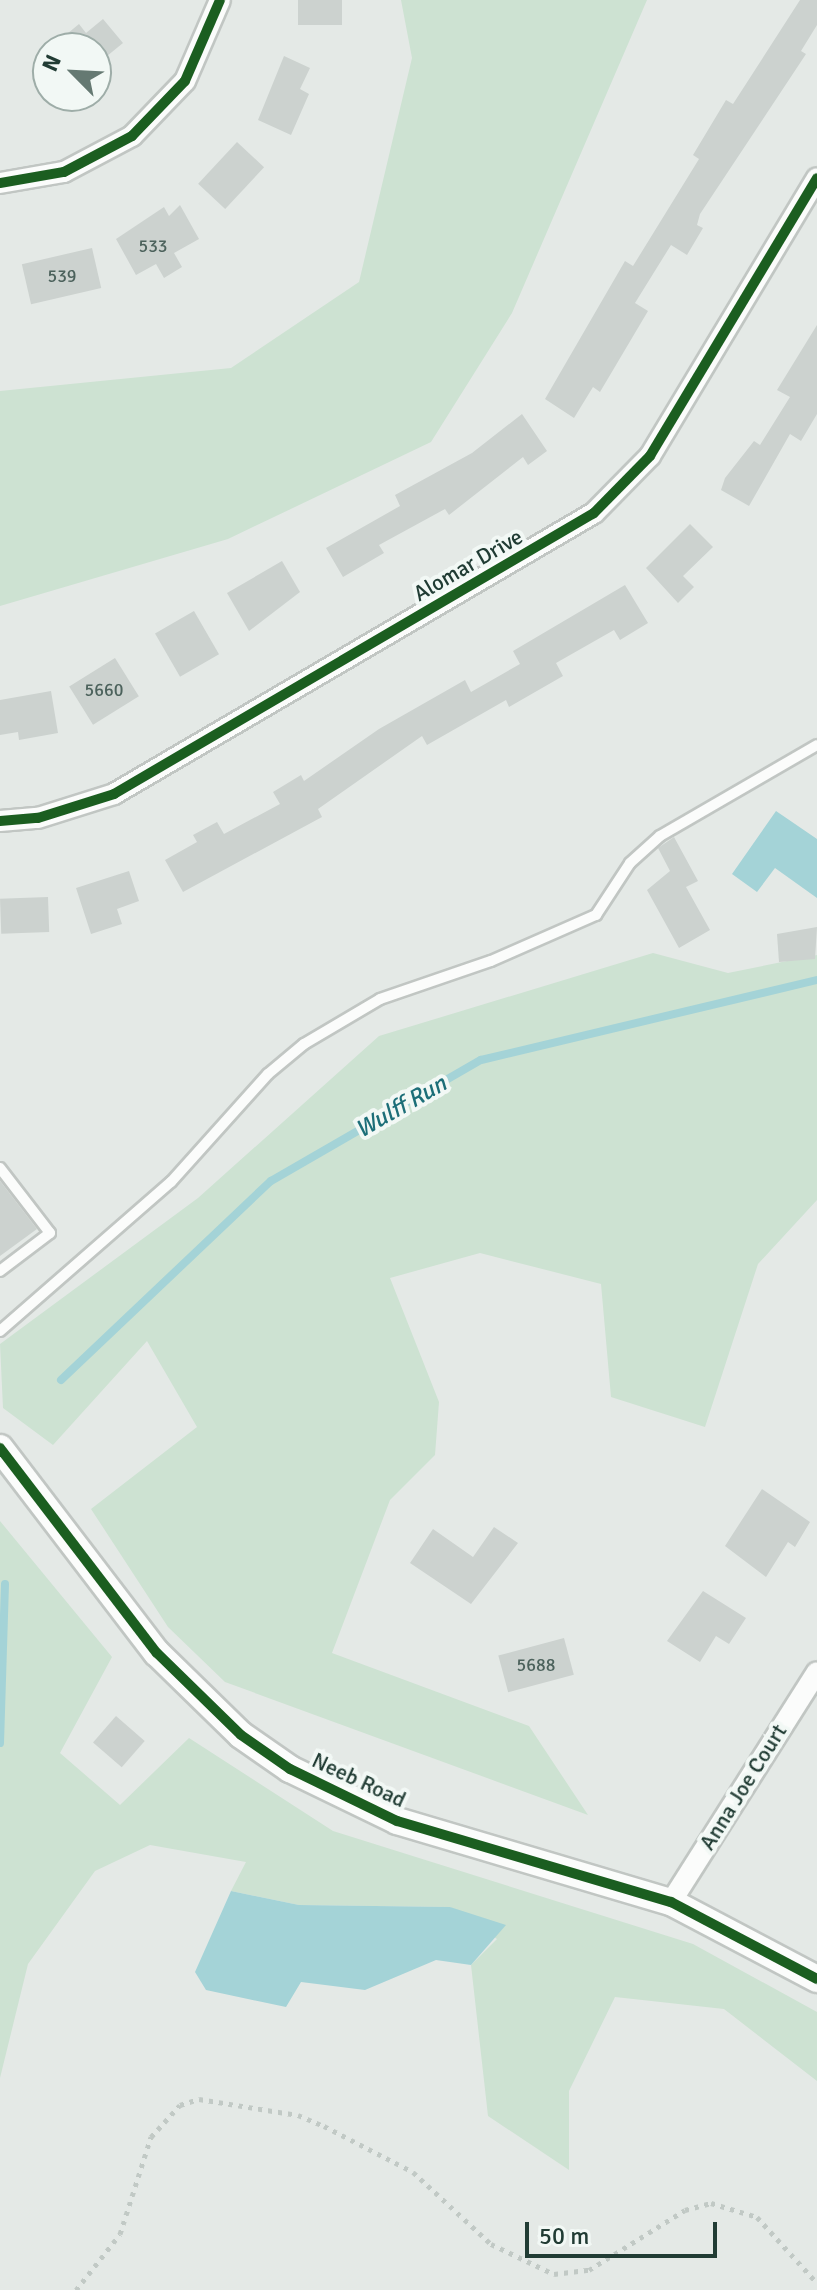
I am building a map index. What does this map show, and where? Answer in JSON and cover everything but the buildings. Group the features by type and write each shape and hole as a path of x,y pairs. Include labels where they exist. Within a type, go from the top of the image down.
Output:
{"street":[{"path":"0,183 64,172 132,136 185,81 220,0"},
{"name":"Alomar Drive","path":"0,821 82,807 114,794 594,513 650,456 817,178"},
{"name":"Neeb Road","path":"0,1448 157,1653 241,1735 290,1769 397,1821 671,1902 817,1979"},
{"name":"Anna Joe Court","path":"671,1902 817,1672"}],"lane":[{"path":"0,1331 171,1182 268,1074 304,1044 380,999 491,961 596,915 630,863 660,836 817,745"},
{"path":"0,1168 50,1233 0,1271"}],"path":[{"path":"76,2290 120,2234 151,2137 180,2105 199,2099 298,2115 324,2126 413,2172 491,2244 554,2274 589,2270 685,2210 711,2203 757,2217 817,2283"}],"green space":[{"path":"401,0 647,0 512,313 431,442 228,539 0,606 0,391 231,368 359,282 412,58"},
{"path":"653,953 728,973 817,955 817,1200 758,1264 705,1427 611,1397 601,1284 480,1253 390,1278 439,1402 435,1455 390,1500 332,1653 529,1726 588,1815 225,1682 168,1627 91,1509 197,1427 147,1341 53,1445 3,1408 0,1344 198,1198 379,1036"},
{"path":"0,1521 112,1657 60,1753 120,1805 189,1738 333,1831 693,1944 817,2012 817,2081 724,2009 615,1997 569,2091 569,2170 488,2116 471,1965 497,1939 450,1907 299,1905 231,1891 246,1862 150,1845 95,1871 28,1964 0,2078"}],"water":[{"path":"776,811 817,839 817,898 775,868 757,892 732,874"},
{"path":"231,1891 299,1905 450,1907 506,1925 471,1965 436,1960 365,1990 301,1982 286,2007 206,1990 195,1972"}],"waterway":[{"name":"Wulff Run","path":"61,1380 271,1181 481,1060 817,980"},
{"name":"Wulff Run","path":"0,1743 5,1584"}],"cycle path":[{"path":"0,183 64,172 132,136 185,81 220,0"},
{"path":"0,821 38,818 114,794 594,513 650,456 817,178"},
{"path":"0,1448 157,1653 241,1735 290,1769 397,1821 671,1902 817,1979"}]}
